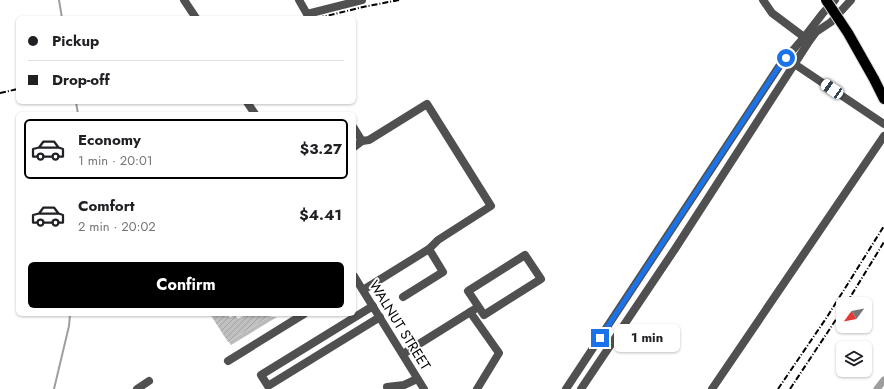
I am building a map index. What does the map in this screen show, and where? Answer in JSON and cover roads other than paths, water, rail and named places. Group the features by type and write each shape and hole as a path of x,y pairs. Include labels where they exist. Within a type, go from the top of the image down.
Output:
{"main road":[{"path":"826,0 848,33 884,99"}],"street":[{"path":"184,0 195,16"},
{"path":"299,0 307,14 362,0"},
{"path":"566,389 780,65 835,0"},
{"path":"581,389 675,248 794,63 816,32 831,22 851,0"},
{"path":"767,1 772,13 804,37"},
{"path":"786,58 884,124"},
{"path":"356,146 362,141 369,140 427,104 491,206 438,240 429,249 363,290"},
{"path":"356,131 362,141"},
{"path":"712,389 884,136"},
{"path":"403,298 443,272 429,249"},
{"path":"525,255 541,279 484,315 478,307 468,291 525,255"},
{"name":"WALNUT STREET","path":"356,281 363,290 424,389"},
{"path":"373,306 261,375 268,386 380,317"},
{"path":"402,354 478,307"},
{"path":"470,312 499,353 477,389"},
{"path":"228,361 301,316"},
{"path":"321,338 328,349"},
{"path":"387,387 404,385 417,378"},
{"path":"137,389 149,381"}],"waterway":[{"path":"59,0 62,16"},
{"path":"76,104 78,112"},
{"path":"54,389 69,326 70,316"},
{"path":"877,389 884,380"}],"railway":[{"path":"326,16 399,0"},
{"path":"0,93 16,89"},
{"path":"778,389 827,317 884,226"},
{"path":"850,297 884,242"},
{"path":"790,389 836,320"}]}
